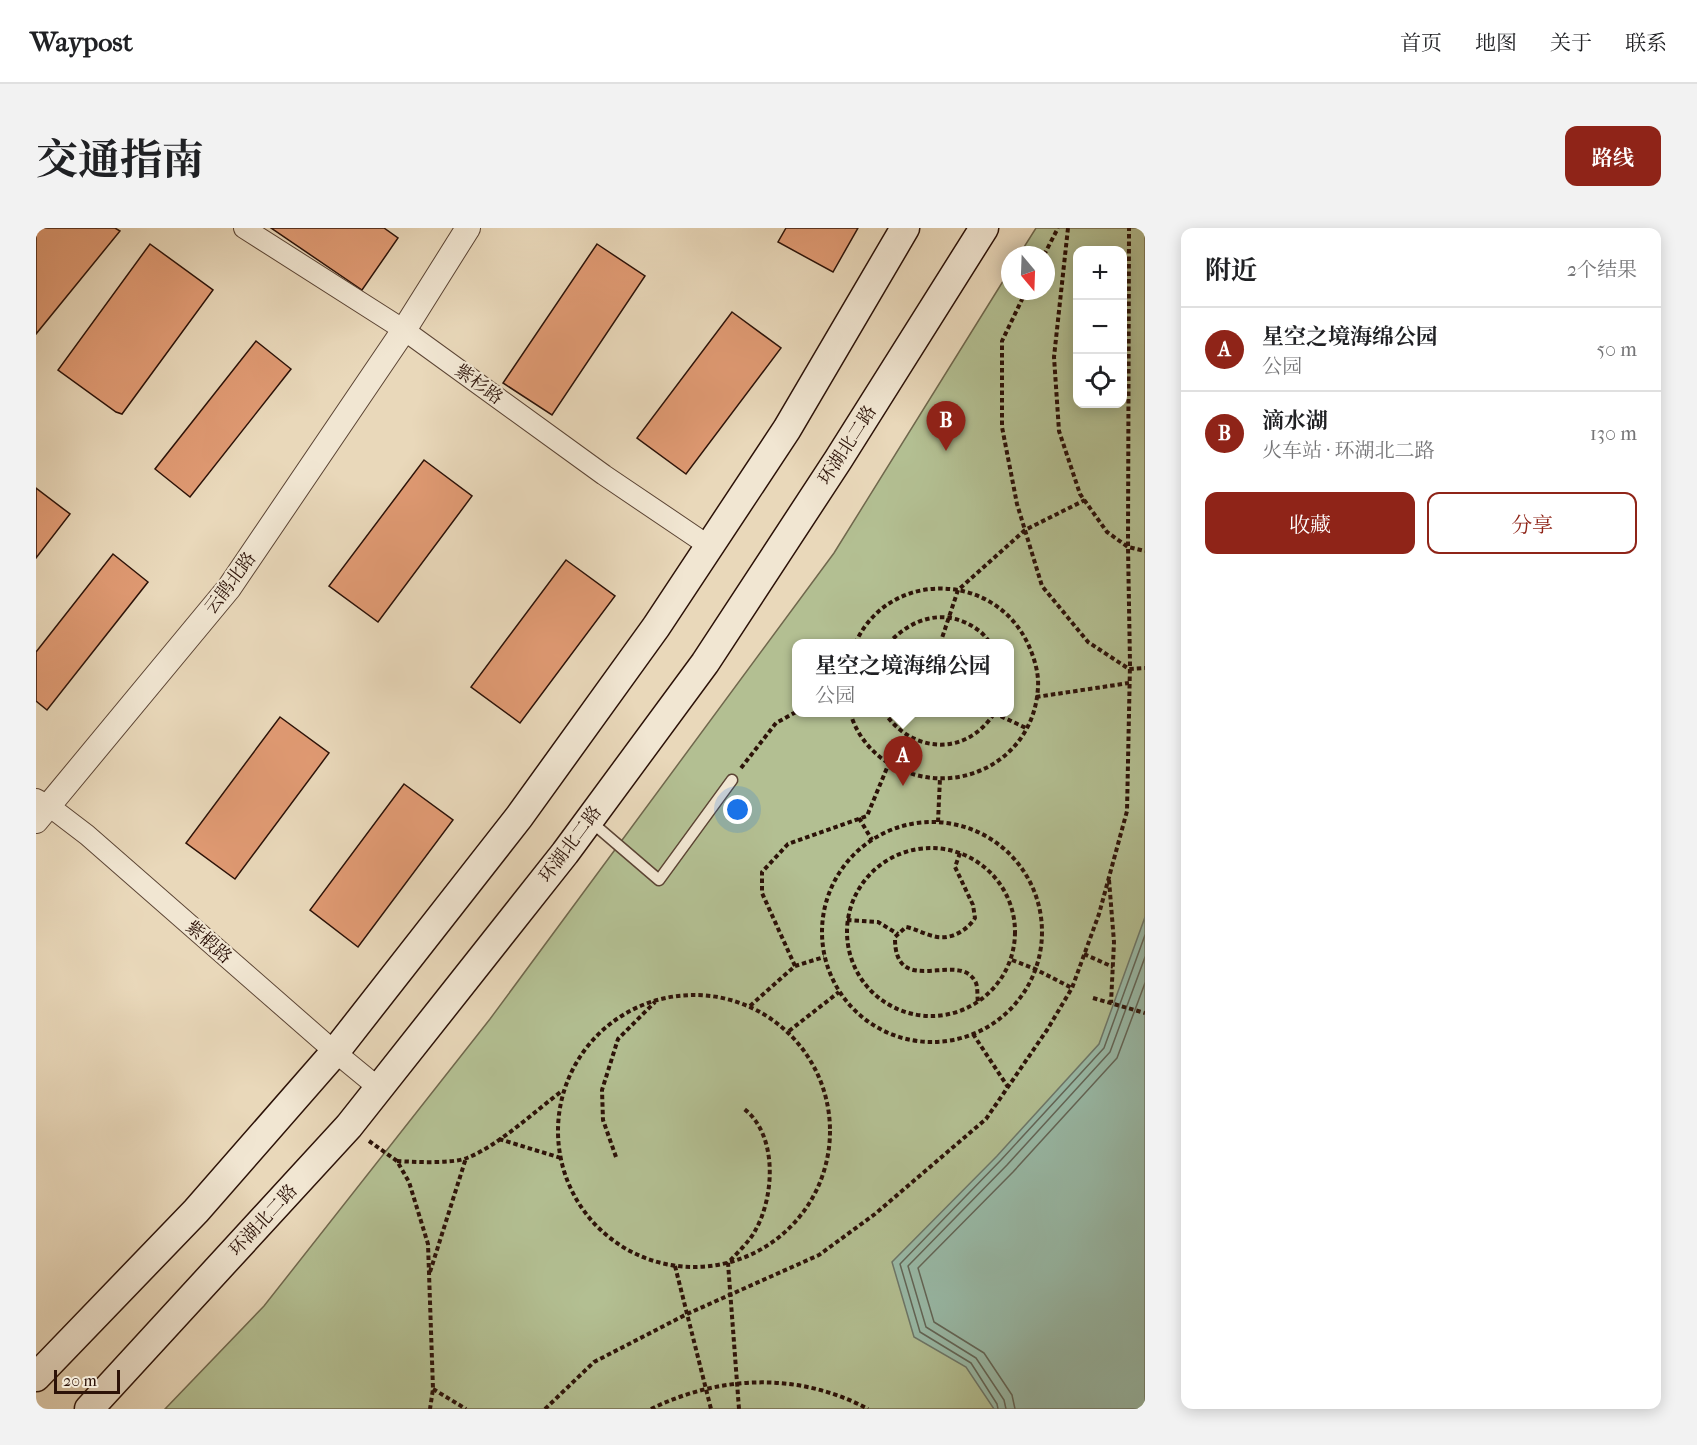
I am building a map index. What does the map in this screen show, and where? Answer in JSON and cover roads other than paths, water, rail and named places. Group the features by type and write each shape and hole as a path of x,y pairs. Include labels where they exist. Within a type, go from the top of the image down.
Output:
{"main road":[{"path":"36,1377 196,1211 335,1052 519,817 656,627 787,429 905,228"},
{"name":"环湖北二路","path":"89,1409 349,1126 589,820 705,663 838,460 984,228"}],"street":[{"name":"紫杉路","path":"244,228 404,330 604,475 709,546"},
{"name":"云鹃北路","path":"40,809 229,588 404,330 468,228"},
{"name":"紫椴路","path":"40,809 87,835 380,1089"}],"lane":[{"path":"589,820 659,880 732,780"}],"water":[{"path":"1145,917 1145,1409 994,1409 966,1367 914,1337 892,1262 997,1156 1099,1044"}],"place":[{"name":"滴水湖","path":"946,451"},
{"name":"星空之境海绵公园","path":"903,786"}]}
